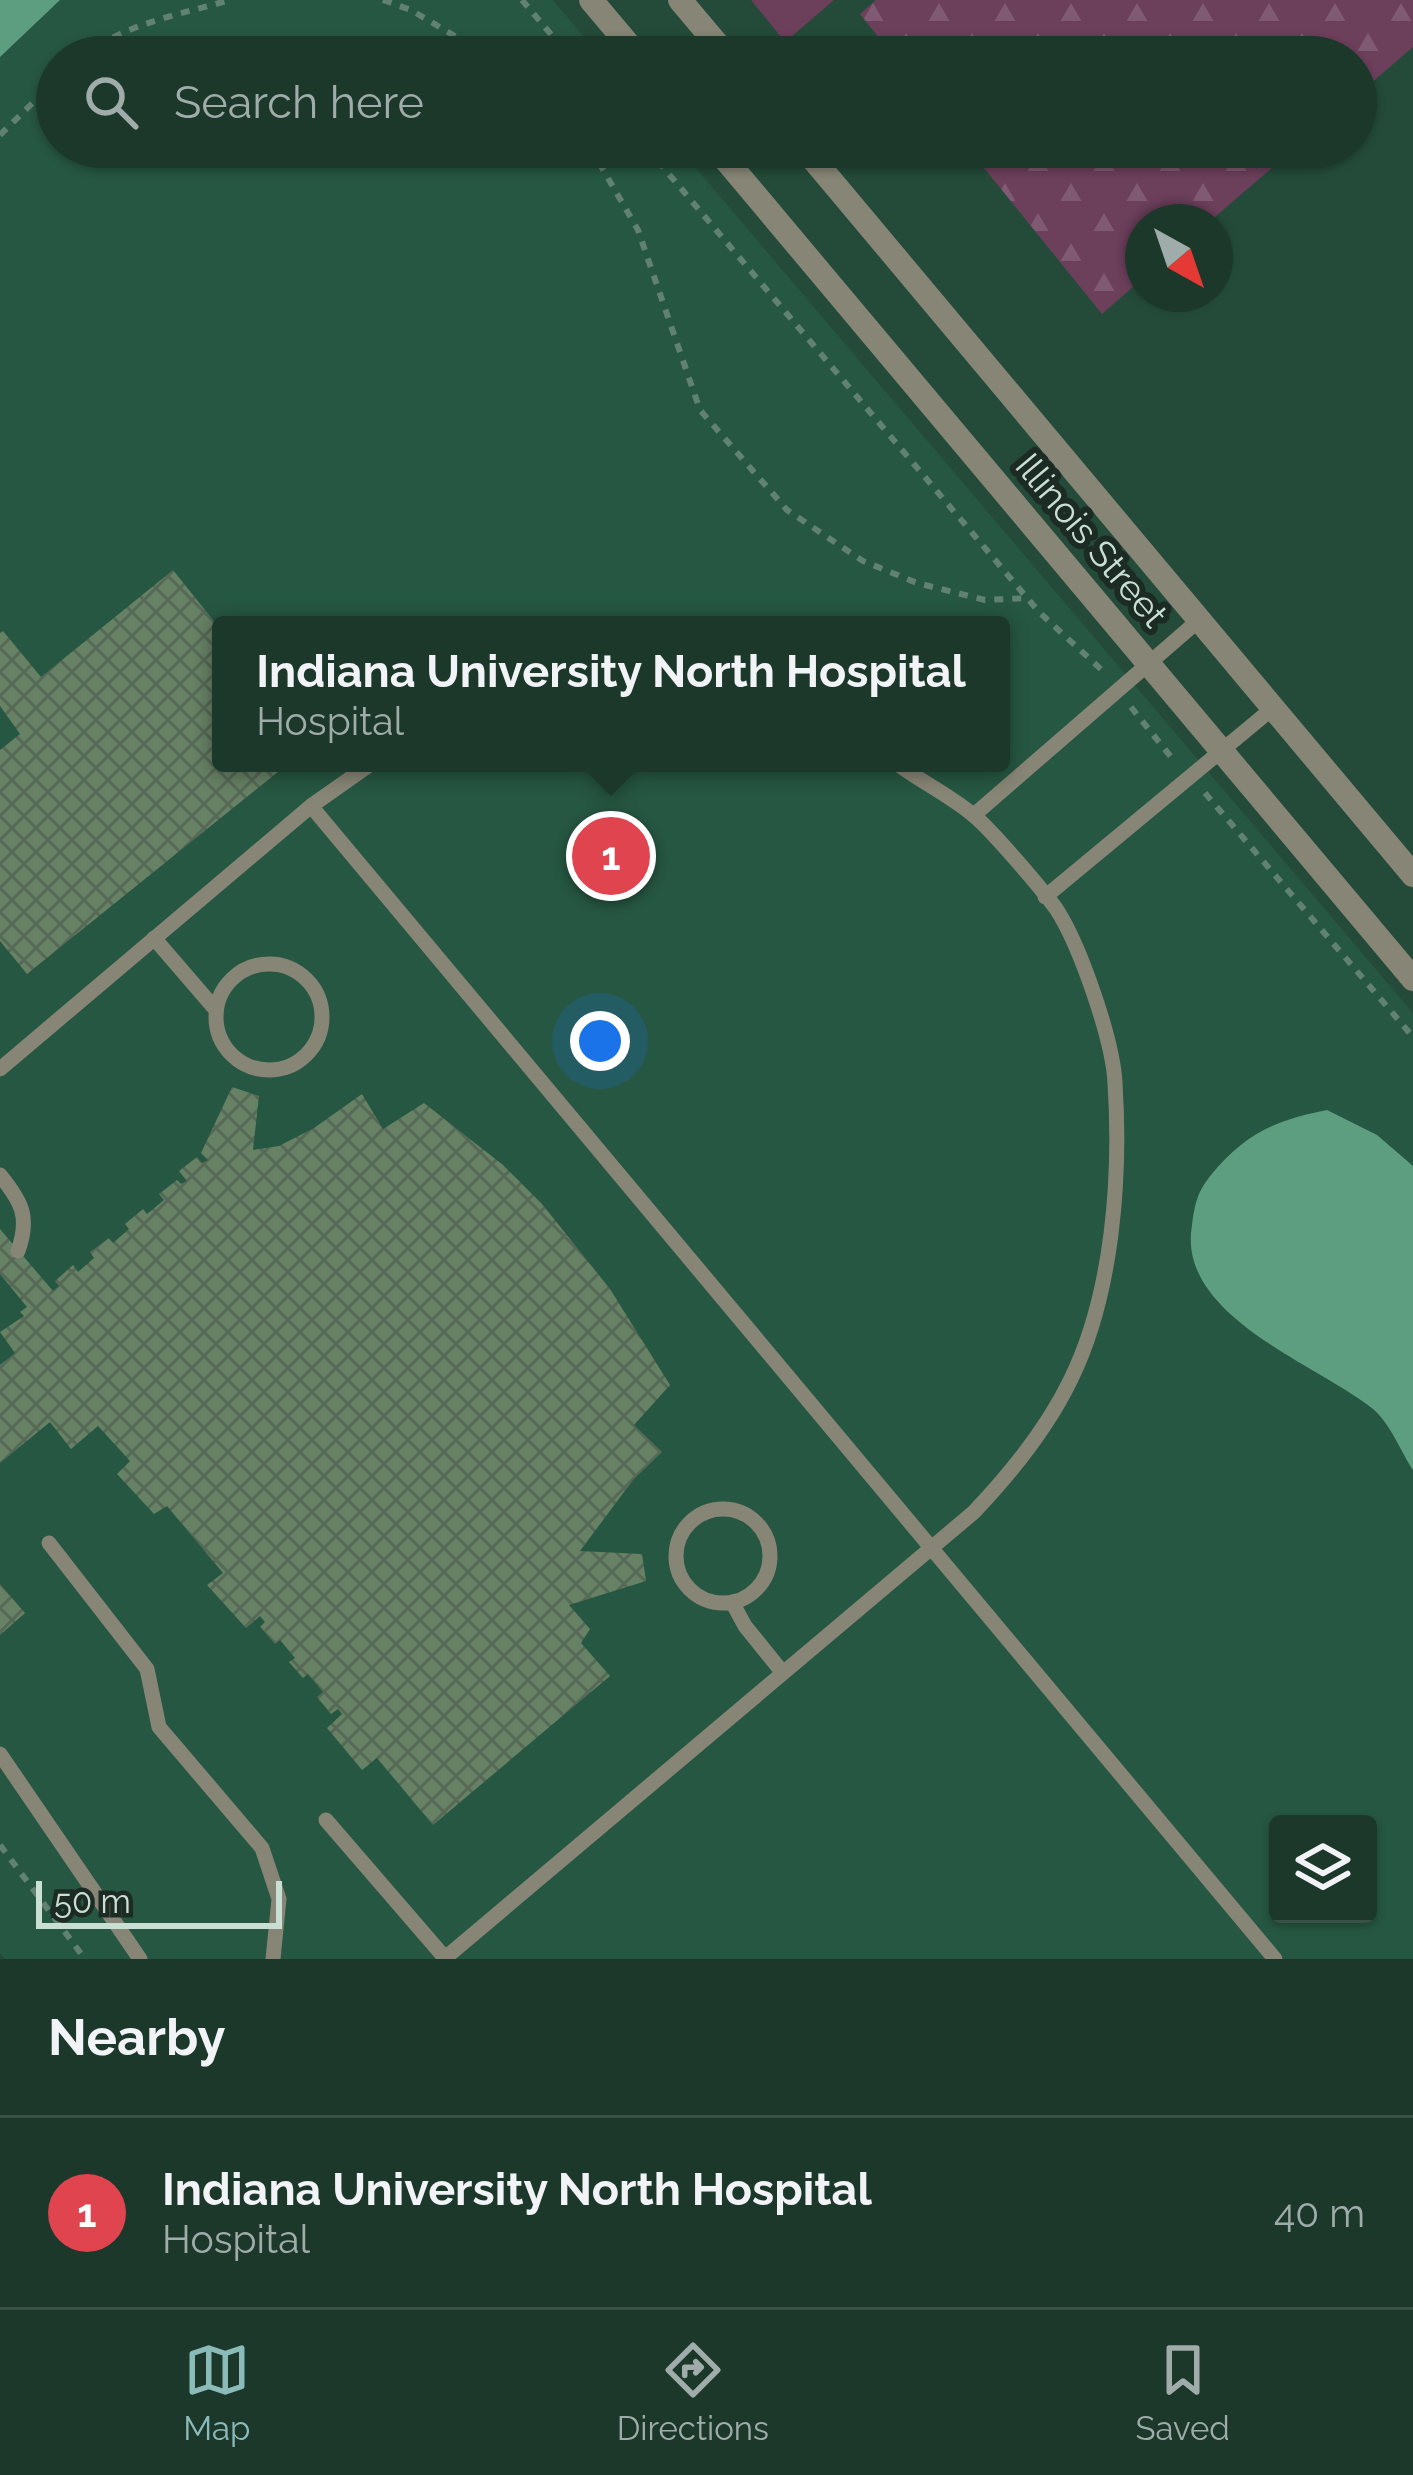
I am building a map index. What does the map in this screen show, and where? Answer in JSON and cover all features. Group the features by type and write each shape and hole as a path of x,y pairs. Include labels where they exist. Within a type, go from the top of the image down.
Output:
{"street":[{"path":"591,0 621,36"},
{"path":"680,0 710,36"},
{"name":"Illinois Street","path":"733,168 1413,979"},
{"name":"Illinois Street","path":"821,168 1413,875"}],"lane":[{"path":"974,815 1199,620"},
{"path":"1045,897 1273,708"},
{"path":"0,1070 311,806 360,772"},
{"path":"326,1820 444,1958 974,1512 1012,1472 1071,1379 1090,1330 1112,1227 1115,1079 1089,981 1057,911 1045,897 974,815 910,772"},
{"path":"311,806 1275,1959"},
{"path":"154,938 216,1010 224,1048 252,1068 268,1071 301,1060 321,1030 317,994 292,969 275,964 241,972 227,983 216,1010"},
{"path":"0,1175 21,1201 27,1225 18,1251"},
{"path":"719,1509 749,1517 768,1543 766,1574 758,1588 732,1602 702,1599 690,1590 676,1564 676,1549 691,1522 719,1509"},
{"path":"49,1543 147,1669 159,1727 262,1848 279,1899 272,1959"},
{"path":"732,1602 783,1673"},
{"path":"0,1754 140,1959"}],"path":[{"path":"120,36 230,0"},
{"path":"383,0 411,10 455,36"},
{"path":"522,0 552,36"},
{"path":"0,135 36,100"},
{"path":"602,168 638,230 700,410 788,510 863,561 917,583 985,599 1027,598"},
{"path":"664,168 1027,598 1098,665 1166,753 1413,1037"},
{"path":"0,1845 85,1959"}],"shaded area":[{"path":"0,0 553,0 583,36 36,36 36,168 696,168 1413,1013 1413,1959 5,1959 0,1953"},
{"path":"0,0 60,0 0,57"},
{"path":"1327,1110 1377,1135 1413,1166 1413,1470 1373,1409 1227,1311 1206,1286 1193,1257 1197,1198 1224,1161 1262,1131"}],"green space":[{"path":"751,0 834,0 792,36 780,36"},
{"path":"876,0 1413,0 1413,47 1377,78 1377,36 877,36 860,14"},
{"path":"984,168 1272,168 1230,204 1125,204 1125,294 1102,314"}],"building":[{"path":"173,570 212,619 212,772 278,772 27,974 0,941 0,750 20,734 0,706 0,633 41,677"},
{"path":"232,1087 259,1096 253,1150 279,1146 362,1094 383,1129 424,1103 503,1165 542,1204 610,1289 670,1385 634,1425 662,1452 633,1480 580,1551 642,1554 646,1581 569,1605 590,1629 581,1643 610,1676 433,1825 377,1758 362,1770 327,1728 342,1714 338,1709 331,1714 317,1697 323,1692 289,1662 295,1658 280,1640 275,1644 260,1627 265,1622 260,1616 246,1628 207,1585 223,1573 167,1506 154,1514 117,1474 130,1461 98,1426 71,1449 50,1422 0,1463 0,1365 15,1353 0,1332 24,1316 20,1312 27,1307 0,1274 0,1229 53,1291 59,1286 55,1281 73,1265 78,1272 94,1258 90,1252 109,1238 113,1243 129,1229 125,1224 164,1200 159,1194 177,1180 187,1181 179,1171 197,1157 202,1163 208,1160 201,1153"},
{"path":"0,1584 25,1613 0,1635"}],"place":[{"name":"Indiana University North Hospital","path":"611,856"}]}
